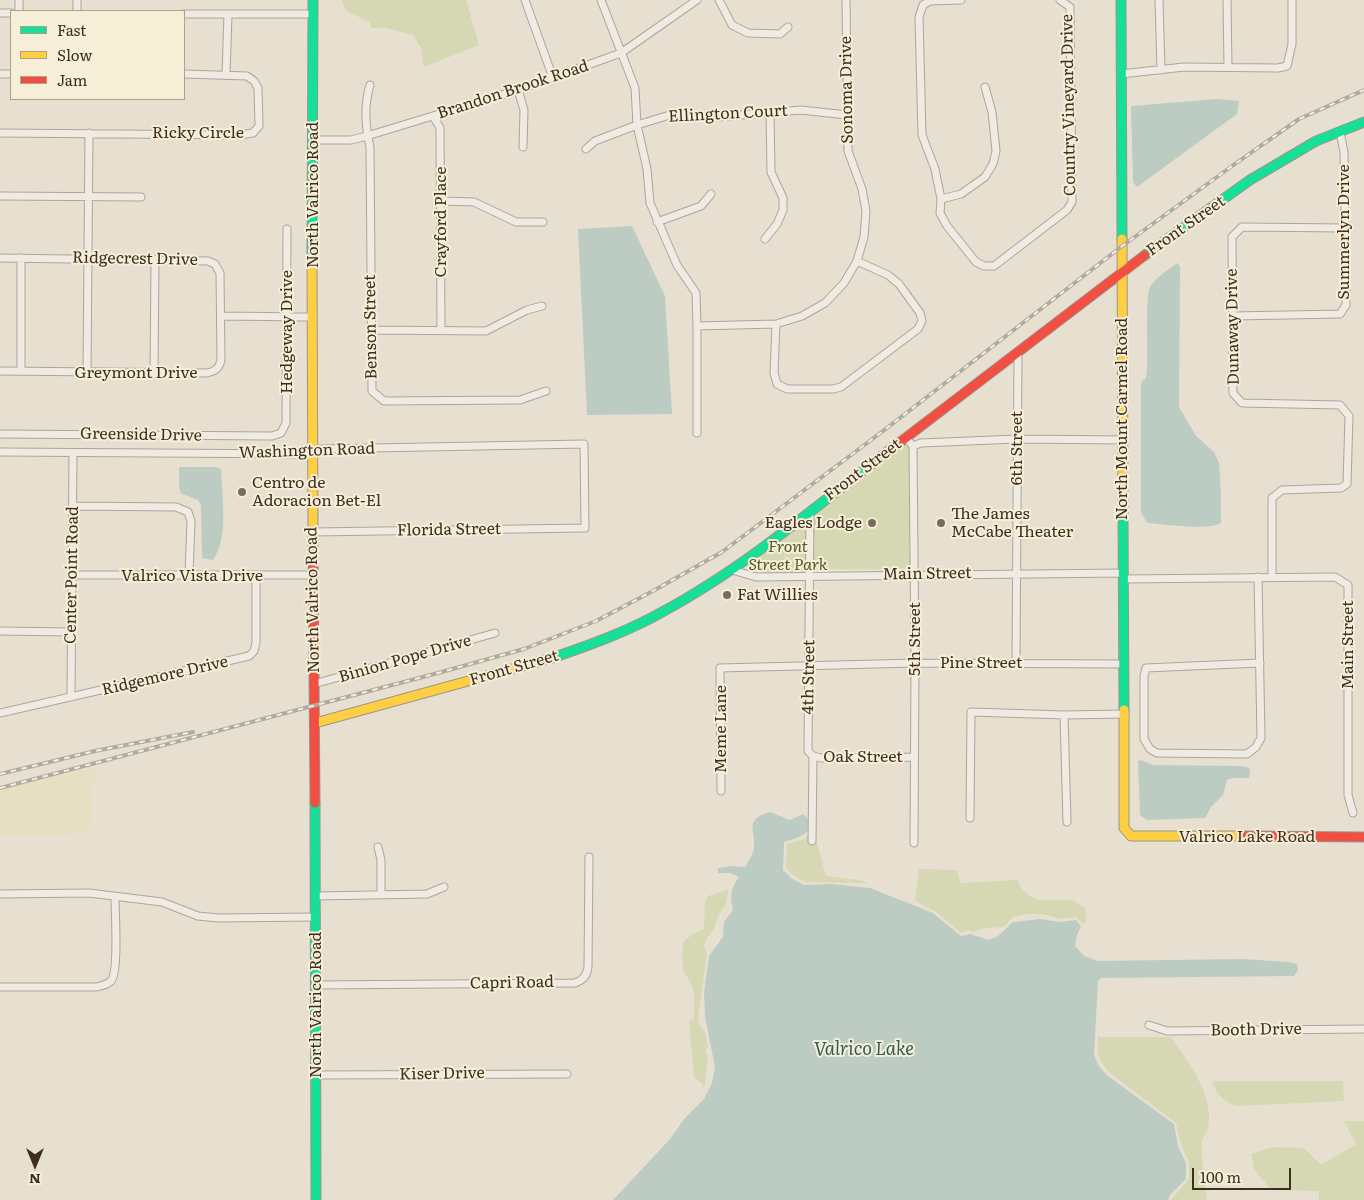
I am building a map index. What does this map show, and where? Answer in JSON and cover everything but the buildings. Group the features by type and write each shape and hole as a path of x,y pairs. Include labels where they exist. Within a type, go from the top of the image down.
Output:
{"street":[{"name":"North Valrico Road","path":"313,0 312,454 316,896 316,1200"},
{"path":"525,0 553,78"},
{"path":"601,0 635,88 637,125 648,169 650,202 676,265 696,293 698,326 697,433"},
{"name":"Brandon Brook Road","path":"314,140 351,140 368,136 553,78 621,53 698,0"},
{"path":"719,0 732,24 748,33 780,34 788,27"},
{"name":"Sonoma Drive","path":"698,326 776,324 802,316 825,303 844,283 857,261 864,237 866,211 862,189 848,151 846,0"},
{"name":"Country Vineyard Drive","path":"961,0 930,1 923,5 919,17 922,135 935,169 942,199 940,213 947,226 976,262 984,266 994,266 1067,210 1072,202 1070,7 1060,0"},
{"name":"North Mount Carmel Road","path":"1121,0 1124,828 1131,836"},
{"path":"1159,0 1161,70"},
{"path":"1228,0 1228,68"},
{"path":"1121,74 1184,67 1278,68 1287,66 1292,44 1292,0"},
{"path":"185,14 313,14"},
{"path":"226,74 228,14"},
{"name":"Ricky Circle","path":"0,133 238,135 253,133 259,126 258,88 254,81 247,76 185,74"},
{"name":"Benson Street","path":"370,85 365,101 370,147 372,391 384,401 520,400 546,391"},
{"path":"942,199 961,194 985,177 993,164 996,151 992,112 985,87"},
{"path":"518,90 524,110 523,147"},
{"name":"Ellington Court","path":"586,149 595,141 672,114 717,116 801,110 847,115"},
{"path":"765,239 777,224 782,210 783,198 771,172 770,113"},
{"name":"Crayford Place","path":"433,116 440,128 440,330"},
{"name":"Front Street","path":"315,723 541,662 596,642 663,612 732,570 1018,353 1122,271 1250,180 1316,141 1364,122"},
{"name":"Summerlyn Drive","path":"1233,316 1340,314 1346,305 1344,152 1340,132"},
{"path":"87,373 89,133"},
{"path":"657,222 701,206 711,194"},
{"path":"0,196 141,197"},
{"path":"441,201 474,202 516,222 543,222"},
{"name":"Dunaway Drive","path":"1272,577 1272,498 1282,490 1341,488 1348,484 1349,416 1340,405 1242,403 1233,393 1232,237 1242,227 1345,228"},
{"name":"Hedgeway Drive","path":"280,433 286,423 287,229"},
{"name":"Ridgecrest Drive","path":"0,258 208,261 215,264 220,273 221,316"},
{"path":"21,258 21,372"},
{"path":"154,374 155,259"},
{"path":"776,324 774,373 777,384 787,389 832,389 841,387 918,329 922,321 920,313 899,284 888,275 857,261"},
{"path":"371,330 486,331 527,310 542,306"},
{"path":"221,316 312,317"},
{"name":"Greymont Drive","path":"0,371 154,374 207,373 215,371 220,366 221,316"},
{"name":"6th Street","path":"1016,663 1018,353"},
{"name":"Greenside Drive","path":"0,434 272,436 280,433"},
{"path":"906,438 913,446 921,443 1017,439 1122,440"},
{"name":"Washington Road","path":"0,452 312,454 320,449 584,444 585,528"},
{"name":"5th Street","path":"913,446 914,843"},
{"name":"Center Point Road","path":"71,697 73,453"},
{"path":"73,506 176,507 188,512 191,521 189,576"},
{"name":"4th Street","path":"810,512 808,751 813,756 812,841"},
{"name":"Florida Street","path":"313,532 585,528"},
{"name":"Main Street","path":"732,570 756,577 1018,573 1123,576 1335,577 1348,586 1348,795 1353,813"},
{"name":"Valrico Vista Drive","path":"71,575 313,575"},
{"name":"Ridgemore Drive","path":"0,713 249,656 254,651 256,643 256,576"},
{"path":"1258,577 1260,663 1261,738 1256,747 1247,754 1157,753 1150,749 1144,739 1144,676 1146,668 1260,663"},
{"path":"0,631 71,632"},
{"name":"Binion Pope Drive","path":"314,684 495,633"},
{"name":"Pine Street","path":"720,668 915,664 1123,664"},
{"name":"Meme Lane","path":"720,668 721,791"},
{"path":"970,818 971,712 1064,715 1125,714"},
{"path":"1064,715 1067,822"},
{"name":"Oak Street","path":"813,756 821,758 914,757"},
{"name":"Valrico Lake Road","path":"1131,836 1364,837"},
{"path":"378,847 381,860 381,895"},
{"name":"Capri Road","path":"316,986 575,983 581,981 588,972 589,857"},
{"path":"316,896 427,894 444,887"},
{"path":"0,894 89,893 115,898 162,902 198,916 218,918 316,916"},
{"path":"0,987 96,987 104,986 111,981 115,969 115,898"},
{"name":"Booth Drive","path":"1150,1025 1167,1032 1364,1029"},
{"name":"Kiser Drive","path":"316,1075 567,1074"}],"shaded area":[{"path":"95,768 90,829 67,835 11,836 0,834 0,790"}],"green space":[{"path":"342,0 466,0 479,45 424,67 421,48 413,35 386,28 372,28 369,22 345,10"},
{"path":"906,443 910,451 911,569 814,569 813,513"},
{"name":"Front Street Park","path":"803,524 806,527 807,567 805,571 783,575 761,571 758,559 761,554 799,525"},
{"path":"809,835 809,845 815,845 816,839 826,876 867,883 805,882 793,875 786,868 787,844 804,839"},
{"path":"919,869 957,870 960,883 1017,880 1022,889 1038,900 1072,900 1085,908 1086,921 1084,925 1076,917 1060,919 1043,914 1025,914 1013,917 1004,927 985,928 974,932 969,930 961,933 935,911 915,901"},
{"path":"728,890 727,902 704,946 707,954 698,1019 700,1026 705,1032 708,1047 706,1051 705,1085 701,1090 703,1085 694,1077 689,1021 694,1018 694,994 691,983 683,971 682,951 684,941 704,929 705,902 708,896"},
{"path":"1098,1035 1101,1037 1170,1037 1185,1056 1204,1092 1208,1104 1208,1128 1202,1140 1207,1200 1171,1200 1189,1179 1189,1162 1181,1145 1176,1123 1105,1068 1099,1056"},
{"path":"1214,1081 1343,1081 1344,1101 1237,1106 1228,1103 1222,1098 1212,1083"},
{"path":"1344,1121 1364,1121 1364,1200 1319,1200 1319,1191 1271,1190 1254,1169 1251,1154 1273,1147 1304,1148 1321,1165 1356,1144"}],"water":[{"path":"1217,99 1239,101 1237,114 1137,187 1133,182 1131,106"},
{"path":"632,226 665,296 672,414 587,415 578,229"},
{"path":"1177,263 1180,266 1179,407 1196,436 1214,452 1219,463 1221,523 1207,527 1147,523 1141,512 1141,385 1142,381 1146,378 1147,369 1148,292 1155,280"},
{"path":"179,467 216,467 221,469 223,529 218,551 213,560 202,558 201,505 198,500 182,494 179,488"},
{"path":"1141,760 1153,765 1243,766 1249,768 1250,771 1249,778 1227,780 1223,795 1211,807 1205,818 1147,820 1140,815 1138,761"},
{"name":"Valrico Lake","path":"770,812 790,820 803,814 810,825 806,833 784,842 783,870 791,878 804,885 831,884 870,888 933,913 961,936 970,934 989,940 998,936 1013,922 1040,919 1060,922 1076,920 1081,926 1075,946 1084,956 1098,961 1243,959 1297,964 1298,970 1294,976 1101,978 1098,981 1094,1055 1099,1066 1108,1076 1174,1124 1178,1146 1186,1163 1186,1179 1170,1195 1168,1200 613,1200 670,1139 685,1118 704,1099 712,1083 715,1067 705,1017 704,993 709,956 723,937 724,922 733,910 732,889 739,877 730,873 718,873 718,868 745,867 752,856 754,848 754,822 756,818"}],"railway":[{"path":"0,788 524,649 596,621 722,552 883,431 1121,247 1232,166 1299,119 1364,90"},
{"path":"0,774 95,751 193,732"}],"traffic: fast":[{"path":"312,259 313,0"},
{"path":"1121,0 1122,239"},
{"path":"1145,255 1250,180 1316,141 1364,122"},
{"path":"552,658 595,643 637,625 695,593 754,554 895,446"},
{"path":"1123,513 1124,710"},
{"path":"315,803 316,1200"}],"traffic: slow":[{"path":"1122,239 1123,513"},
{"path":"312,259 313,540"},
{"path":"315,723 552,658"},
{"path":"1124,710 1124,828 1131,836 1242,836"}],"traffic: jam":[{"path":"895,446 1145,255"},
{"path":"313,540 315,803"},
{"path":"1242,836 1364,837"}],"place":[{"name":"Centro de Adoracion Bet-El","path":"242,492"},
{"name":"Eagles Lodge","path":"872,523"},
{"name":"The James McCabe Theater","path":"941,523"},
{"name":"Fat Willies","path":"727,595"}]}
